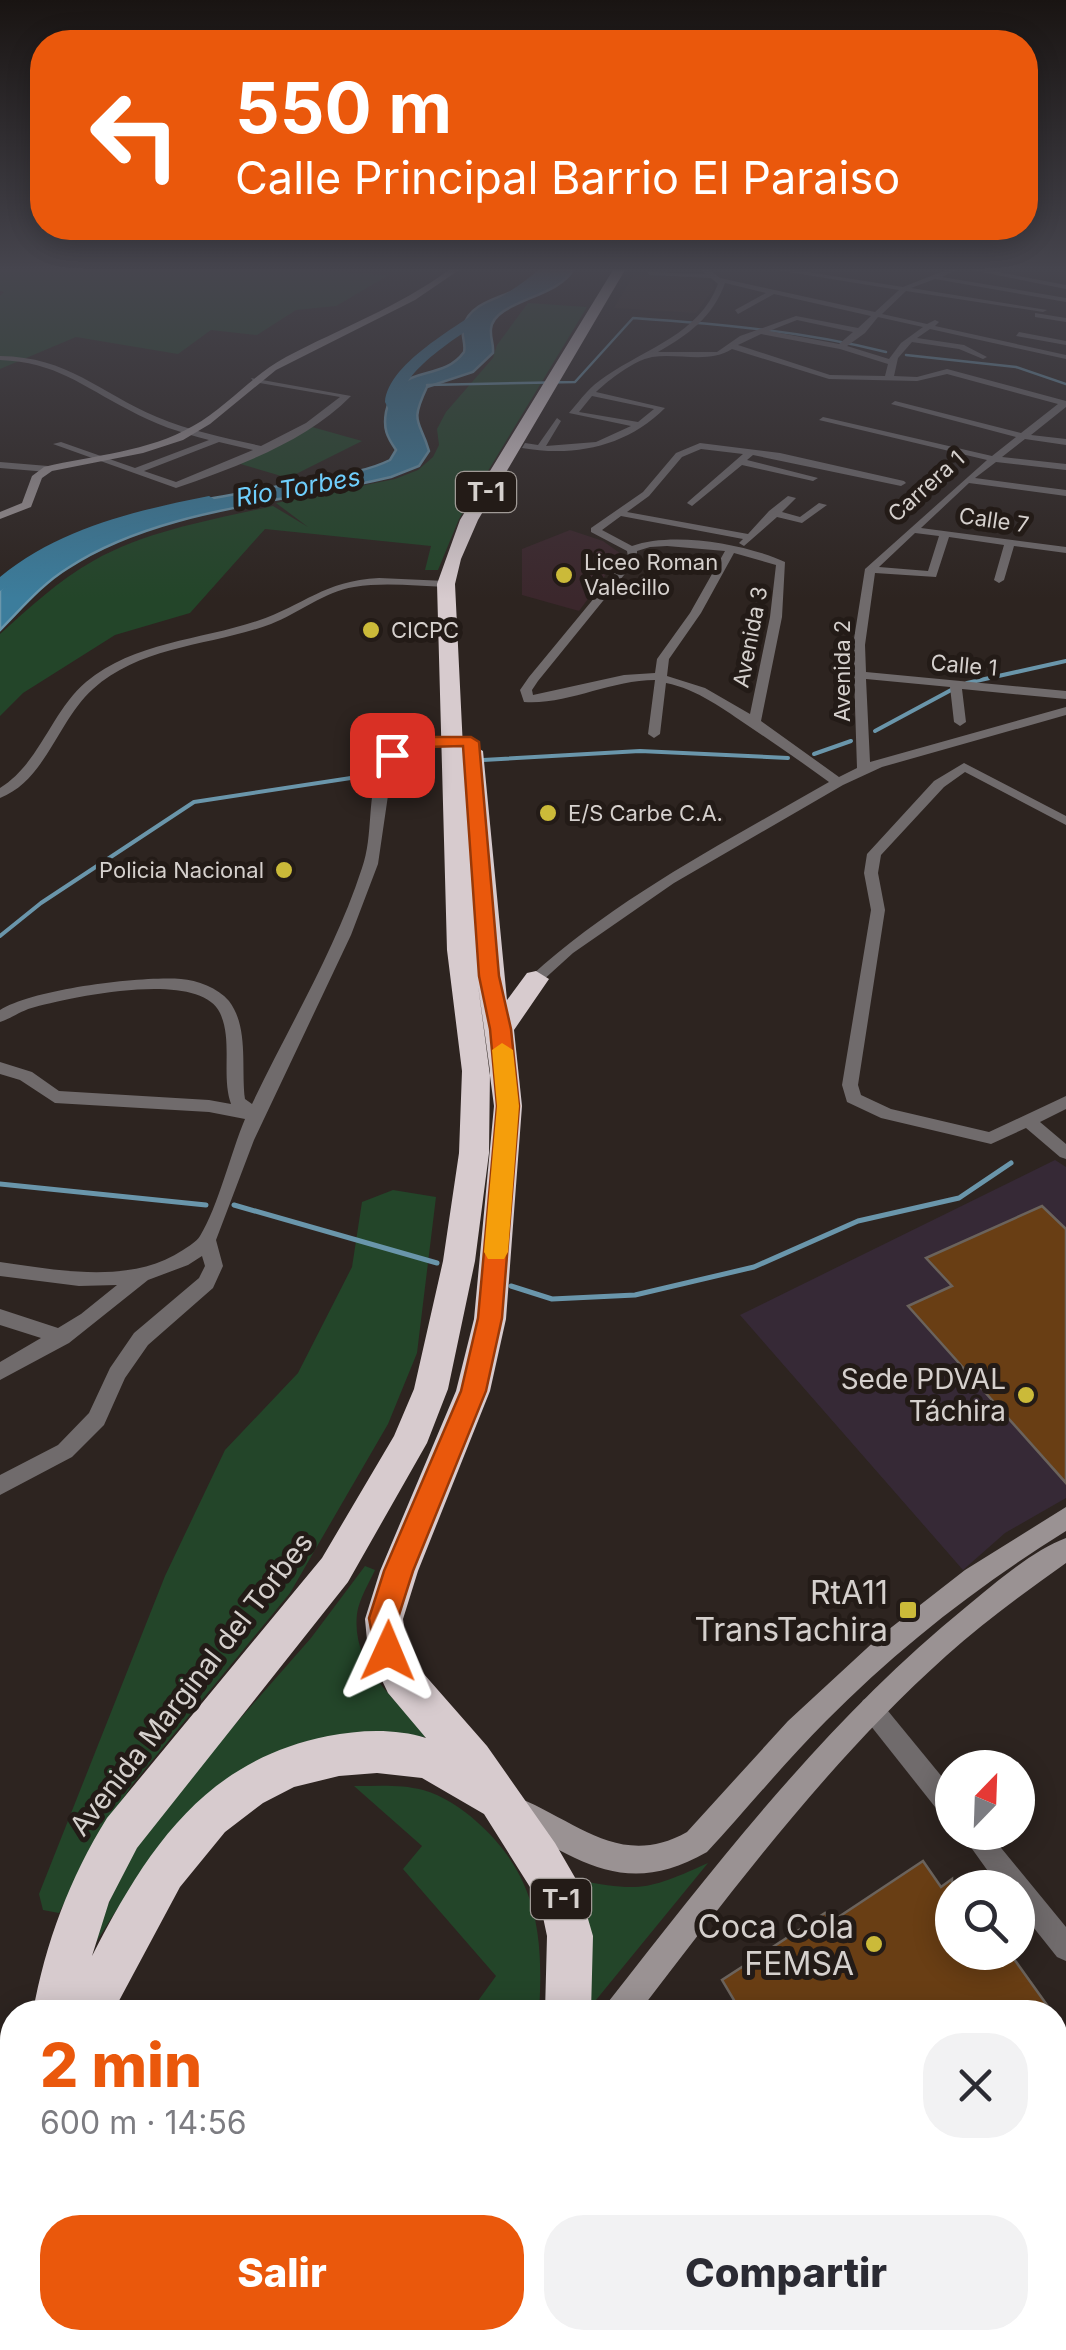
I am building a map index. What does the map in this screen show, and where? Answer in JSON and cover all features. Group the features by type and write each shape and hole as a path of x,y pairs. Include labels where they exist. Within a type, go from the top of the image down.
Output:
{"highway":[{"name":"Avenida Marginal del Torbes","path":"500,1802 472,1761 402,1679 388,1651 384,1618 399,1571 474,1391 490,1318 508,1106 461,742 446,584 469,520 554,380"},
{"name":"Avenida Marginal del Torbes","path":"59,2000 77,1923 98,1868 122,1833 335,1570 409,1443 431,1390 448,1326 474,1153 476,1071 460,950 461,742 468,560 573,380"},
{"path":"489,976 503,982 536,979"},
{"path":"500,1029 536,979"},
{"path":"95,2000 136,1922 194,1834 274,1773 330,1754 379,1752 421,1757 500,1802"},
{"name":"T-1","path":"500,1802 540,1858 561,1897 570,1936 568,2000"}],"street":[{"path":"87,380 126,406 191,432 258,448"},
{"path":"0,465 48,469 95,458 191,432 224,411 254,380 347,396 314,422 176,484 134,472 95,458 58,444"},
{"path":"610,380 588,394 573,414 638,425"},
{"path":"981,380 1065,404"},
{"path":"533,447 560,452 606,444 661,408 588,394"},
{"path":"582,404 651,418"},
{"path":"895,404 1021,436 1066,442"},
{"name":"Carrera 1","path":"870,570 967,480 1065,404"},
{"path":"823,420 996,459 1066,467"},
{"path":"533,447 557,421"},
{"path":"134,472 217,440"},
{"path":"734,552 654,542 632,550 595,530 646,494 687,448 700,446 752,451 901,483"},
{"path":"692,503 752,451"},
{"path":"742,462 812,478"},
{"path":"0,516 27,505 37,476 48,469"},
{"path":"967,480 1066,493"},
{"path":"654,734 663,659 734,552 792,498"},
{"path":"772,513 802,520 822,505"},
{"path":"619,513 749,537"},
{"name":"Calle 7","path":"916,530 1066,550"},
{"path":"870,570 932,575 946,533"},
{"path":"999,580 1010,542"},
{"path":"632,550 628,566 533,679 526,690 528,699 551,698 596,684 658,677 690,686 838,782"},
{"name":"Avenida 3","path":"734,552 777,561 783,568 754,724"},
{"name":"Avenida 2","path":"864,772 859,675 862,606 870,570"},
{"path":"0,794 18,785 71,703 89,685 126,660 265,622 336,588 392,582 446,584"},
{"name":"Calle 1","path":"859,675 1066,695"},
{"path":"956,685 960,722"},
{"path":"536,979 568,950 670,880 838,782 877,764 1026,719 1066,711"},
{"path":"864,772 885,772 1036,724 1046,716"},
{"path":"0,1486 64,1451 97,1419 117,1374 141,1338 206,1282 214,1266 208,1242 255,1114 327,975 370,866 379,834 386,765 402,748 423,742 461,742"},
{"path":"962,748 964,767"},
{"path":"964,767 1066,821"},
{"path":"964,767 939,784 874,854 871,873 878,910 850,1085 854,1098 870,1108 970,1136 991,1138 1066,1102"},
{"path":"0,1016 14,1006 72,994 156,985 193,986 220,1001 234,1024 232,1050 237,1101 255,1114"},
{"path":"0,1068 26,1076 55,1096 210,1106 255,1114"},
{"path":"1028,1121 1066,1152"},
{"path":"0,1372 62,1336 140,1276 179,1262 208,1242"},
{"path":"0,1268 38,1275 140,1276"},
{"path":"0,1317 62,1336"},
{"path":"500,1802 604,1856 637,1862 679,1855 697,1842 832,1695 915,1622 970,1579 1066,1518"},
{"path":"629,2000 777,1812 870,1708 972,1614 1066,1549"},
{"path":"870,1708 935,1787"},
{"path":"986,1850 1003,1870"},
{"path":"1035,1910 1066,1948"}],"shaded area":[{"name":"Liceo Roman Valecillo","path":"570,530 603,541 621,554 579,611 522,595 522,549"},
{"path":"1055,1160 1066,1167 1066,1498 1005,1533 963,1570 740,1315"}],"green space":[{"path":"474,380 543,380 459,519 438,570 425,570 431,546 265,529 190,613 115,635 23,693 0,716 0,634 80,569 114,550 158,534 273,506 308,527 276,503 395,479 418,470 433,457 439,445 437,429 446,412"},
{"path":"312,427 362,441 288,478 237,463"},
{"path":"393,1190 436,1197 417,1353 388,1424 290,1593 132,1785 102,1830 59,1913 43,1910 39,1894 165,1576 225,1450 298,1373 352,1267 362,1202"},
{"path":"365,1566 375,1570 357,1614 361,1651 379,1682 431,1738 364,1733 306,1742 257,1761 214,1791 176,1829 142,1873 76,1975 130,1856 210,1753 311,1638"},
{"path":"354,1786 398,1786 430,1792 465,1812 497,1842 513,1863 532,1908 540,1957 539,2000 479,2000 496,1976 403,1869 422,1846"},
{"path":"708,1863 596,2000 587,2000 588,1929 577,1880 631,1887 671,1879"}],"water":[{"path":"408,380 449,380 427,387 422,399 417,416 429,451 419,466 391,477 224,510 142,532 103,548 59,574 0,630 0,590 65,543 141,515 346,474 390,460 396,450 385,418 391,396"}],"building":[{"name":"Sede PDVAL Táchira","path":"1042,1206 1066,1229 1066,1483 908,1306 952,1286 926,1258"},
{"name":"Coca Cola FEMSA","path":"923,1861 935,1878 935,1970 1022,1970 1043,2000 734,2000 722,1980 825,1913 831,1922"}],"waterway":[{"name":"Río Torbes","path":"400,380 392,402 407,432"},
{"path":"427,385 577,380"},
{"path":"1053,380 1066,384"},
{"name":"Río Torbes","path":"0,586 23,567 72,539 125,520 209,501"},
{"path":"967,683 1066,661"},
{"path":"875,731 953,689"},
{"path":"814,754 851,741"},
{"path":"483,760 640,751 788,758"},
{"path":"397,771 432,765"},
{"path":"0,936 41,903 194,802 364,776"},
{"path":"511,1286 552,1299 635,1295 754,1267 858,1221 959,1198 1011,1163"},
{"path":"0,1184 206,1205"},
{"path":"234,1205 437,1263"}],"slow traffic":[{"path":"496,1252 508,1106 502,1050"}],"place":[{"name":"Liceo Roman Valecillo","path":"564,575"},
{"name":"CICPC","path":"371,630"},
{"name":"E/S Carbe C.A.","path":"548,813"},
{"name":"Policia Nacional","path":"284,870"},
{"name":"Sede PDVAL Táchira","path":"1026,1395"},
{"name":"RtA11 TransTachira","path":"908,1610"},
{"name":"Coca Cola FEMSA","path":"874,1944"}],"route":[{"path":"388,1651 384,1618 399,1571 474,1391 490,1318 508,1106 500,1029 489,976 471,742 423,742 392,755"}]}
